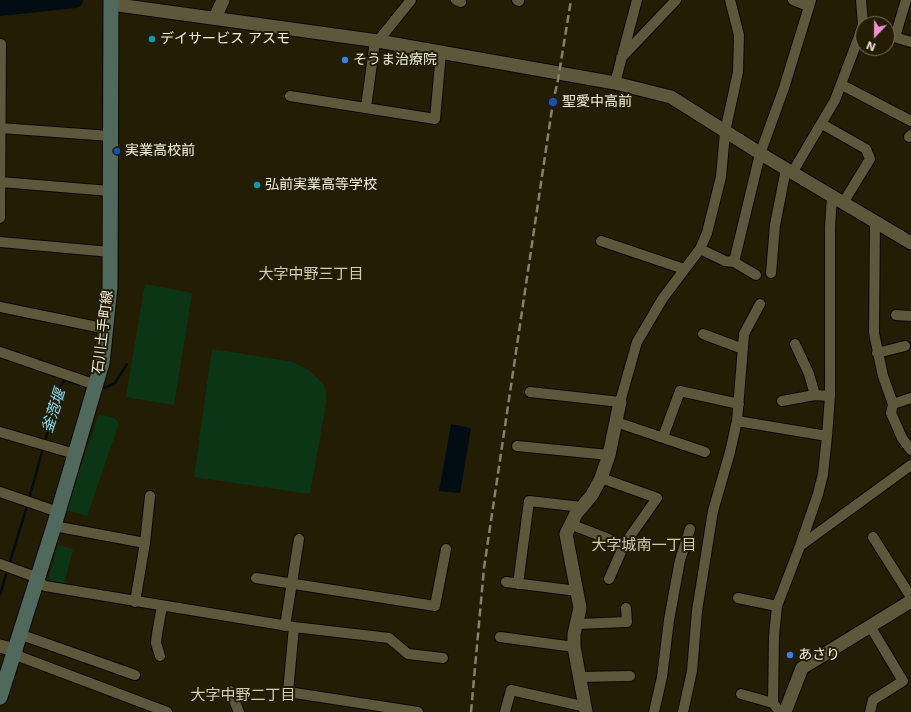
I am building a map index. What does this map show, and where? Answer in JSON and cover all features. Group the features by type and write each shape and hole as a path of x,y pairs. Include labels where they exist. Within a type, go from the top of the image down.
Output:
{"main road":[{"name":"石川土手町線","path":"0,697 7,648 20,634 102,363 107,329 110,252 111,2"}],"street":[{"path":"215,18 223,0"},
{"path":"366,107 377,41 412,0"},
{"path":"615,83 620,59 637,0"},
{"path":"620,59 676,0"},
{"path":"505,712 511,690 586,710 574,647 580,608 567,548 566,534 570,524 592,495 601,478 609,455 620,402 637,342 655,311 684,269 700,249 707,233 721,177 725,132 738,72 739,35 730,0"},
{"path":"734,262 760,154 784,88 810,3 793,0"},
{"path":"860,0 862,16"},
{"path":"895,26 906,0"},
{"path":"111,2 377,41 615,83 672,97 760,154 911,243"},
{"path":"895,37 911,42"},
{"path":"0,218 1,46"},
{"path":"770,272 775,225 789,171 822,124 842,85 855,50"},
{"path":"290,96 435,119 441,53"},
{"path":"842,85 911,121"},
{"path":"773,703 774,636 777,606 800,546 818,494 823,474 830,396 830,227 838,200 870,159 866,149 822,124"},
{"path":"1,128 110,136"},
{"path":"1,182 110,191"},
{"path":"875,222 874,333 877,353 893,404 891,413 902,438 911,450"},
{"path":"601,241 684,269"},
{"path":"0,242 110,252"},
{"path":"700,249 725,260 734,262 756,275"},
{"path":"683,712 692,671 697,611 713,511 730,452 737,421 744,334 760,304"},
{"path":"0,307 107,329"},
{"path":"896,315 911,316"},
{"path":"703,334 743,349"},
{"path":"795,344 809,374 815,395"},
{"path":"877,353 905,346"},
{"path":"0,352 96,385"},
{"path":"663,437 680,391 739,404"},
{"path":"530,392 620,402"},
{"path":"782,401 815,395 830,396"},
{"path":"893,404 911,398"},
{"path":"737,421 827,436"},
{"path":"616,422 705,452"},
{"path":"0,432 75,454"},
{"path":"518,446 609,455"},
{"path":"800,546 911,465"},
{"path":"601,478 657,498 624,545 609,579"},
{"path":"0,492 56,519 144,544"},
{"path":"135,602 150,496"},
{"path":"518,584 529,501 582,507"},
{"path":"570,524 624,545"},
{"path":"654,712 662,677 669,620 680,560 690,529"},
{"path":"873,537 911,598"},
{"path":"299,539 292,584 288,692 418,712"},
{"path":"256,578 435,606 446,549"},
{"path":"0,564 30,575 45,586 290,627 389,638 408,654 443,658"},
{"path":"506,582 577,591"},
{"path":"738,598 777,606"},
{"path":"785,712 802,668 911,601"},
{"path":"160,656 156,642 162,606"},
{"path":"577,624 627,622 626,608"},
{"path":"870,626 902,682 874,700 870,712"},
{"path":"20,634 135,675"},
{"path":"500,637 574,647"},
{"path":"7,648 21,657 168,712"},
{"path":"579,677 630,676"},
{"path":"230,691 239,712"},
{"path":"742,694 773,703 780,712"}],"green space":[{"path":"145,284 192,293 174,405 126,397"},
{"path":"212,349 293,362 310,371 323,384 326,391 326,403 310,494 194,477"},
{"path":"99,414 114,418 118,422 118,426 87,516 66,510"},
{"path":"58,545 73,549 64,584 48,580"}],"shaded area":[{"path":"451,424 471,428 460,493 439,491"}],"waterway":[{"path":"0,8 75,0"},
{"name":"釜萢堰","path":"104,388 114,384 127,364"},
{"name":"釜萢堰","path":"45,441 59,388 65,380 78,384"},
{"name":"釜萢堰","path":"29,499 43,448"},
{"name":"釜萢堰","path":"9,565 27,506"},
{"name":"釜萢堰","path":"0,595 7,571"}],"railway":[{"path":"471,712 484,568 553,102 571,0"}],"place":[{"name":"デイサービス アスモ","path":"152,39"},
{"name":"そうま治療院","path":"345,60"},
{"name":"聖愛中高前","path":"553,102"},
{"name":"実業高校前","path":"117,151"},
{"name":"弘前実業高等学校","path":"257,185"},
{"name":"あさり","path":"790,655"}],"district":[{"name":"大字中野三丁目","path":"311,274"},
{"name":"大字城南一丁目","path":"644,545"},
{"name":"大字中野二丁目","path":"243,695"}]}
